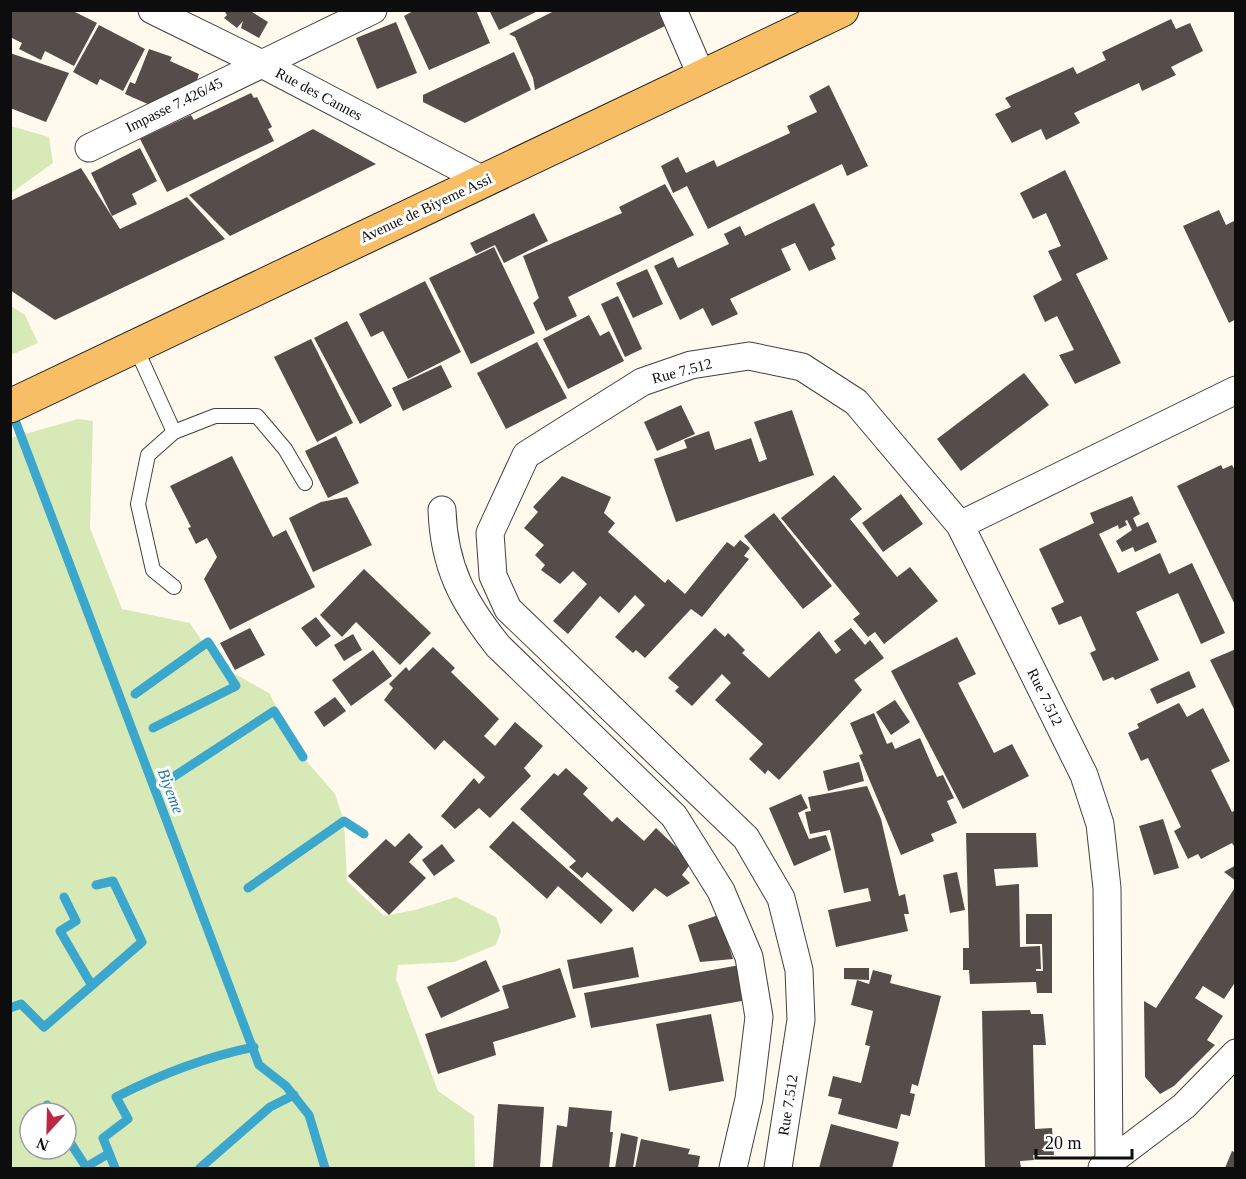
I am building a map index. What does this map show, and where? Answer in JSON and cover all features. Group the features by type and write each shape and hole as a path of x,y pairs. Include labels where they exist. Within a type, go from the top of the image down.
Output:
{"main road":[{"name":"Avenue de Biyeme Assi","path":"10,406 57,381 485,181 842,10"}],"street":[{"name":"Rue des Cannes","path":"152,10 260,63 485,181"},
{"path":"673,10 702,77"},
{"name":"Impasse 7.426/45","path":"89,148 368,12"},
{"name":"Rue 7.512","path":"778,1168 801,1020 799,970 781,898 746,837 508,609 493,576 490,533 526,455 642,382 691,365 749,356 802,367 856,402 960,525 1084,776 1100,824 1107,888 1106,1166"},
{"path":"960,525 1236,390"},
{"path":"442,510 443,535 450,570 477,620 498,646 674,816 721,891 749,957 759,1017 749,1099 733,1168"},
{"path":"1106,1166 1185,1106 1236,1053"}],"lane":[{"path":"135,346 174,432"},
{"path":"174,587 153,570 138,504 148,454 174,432 215,416 257,416 285,449 305,483"}],"green space":[{"path":"11,126 49,137 53,163 11,193"},
{"path":"11,306 25,315 38,343 11,355"},
{"path":"78,419 93,421 90,528 122,609 190,623 217,664 269,693 303,757 335,794 344,821 347,881 384,916 415,910 456,897 496,917 501,931 496,945 454,962 398,965 396,979 438,1091 474,1116 475,1168 12,1168 11,438"}],"building":[{"path":"10,10 71,10 97,23 74,66 45,51 41,60 19,49 22,43 10,37"},
{"path":"224,10 249,10 268,22 259,38 241,28 243,21 237,28 224,18 227,15"},
{"path":"415,10 476,10 490,43 429,70 404,16"},
{"path":"489,10 540,10 499,30"},
{"path":"556,10 662,10 669,24 535,90 533,78 515,37 509,34"},
{"path":"1171,19 1176,29 1190,23 1203,51 1171,67 1176,75 1142,91 1139,83 1074,113 1080,123 1046,140 1041,129 1012,143 995,114 1011,107 1005,98 1073,67 1077,74 1106,60 1102,52"},
{"path":"396,22 417,73 377,89 356,38"},
{"path":"99,25 145,49 123,91 100,79 97,85 73,72"},
{"path":"149,49 172,57 170,61 199,74 193,92 150,105 125,94 130,82 135,84"},
{"path":"514,52 531,90 465,123 423,102 423,95"},
{"path":"10,53 69,73 46,122 10,108"},
{"path":"829,85 868,166 847,176 842,164 708,229 687,186 673,193 661,166 678,157 686,173 714,160 717,167 790,133 787,126 817,112 809,96"},
{"path":"251,93 254,98 257,97 272,127 268,129 274,141 167,192 140,139 191,115 194,120"},
{"path":"313,129 376,164 230,236 189,195"},
{"path":"140,148 157,181 132,194 137,204 112,216 91,173"},
{"path":"81,168 120,229 187,197 225,239 55,320 10,290 10,201"},
{"path":"1065,170 1108,259 1076,274 1121,363 1075,384 1059,355 1074,350 1057,316 1045,322 1033,296 1062,280 1048,251 1061,246 1046,213 1033,219 1020,193"},
{"path":"665,184 694,235 568,297 577,316 546,331 533,303 539,298 523,256 622,213 619,207"},
{"path":"814,203 835,245 831,248 836,259 809,271 795,243 781,249 791,270 730,299 738,314 712,326 703,308 680,320 654,266 673,257 678,268 729,244 724,234 740,226 745,236"},
{"path":"1219,210 1226,225 1236,220 1236,319 1229,323 1183,226"},
{"path":"534,213 548,241 504,263 495,245 476,254 470,243"},
{"path":"494,247 535,333 471,364 429,278"},
{"path":"647,269 663,304 633,318 616,283"},
{"path":"425,281 461,352 408,379 383,331 371,337 359,314"},
{"path":"618,296 642,349 625,357 601,304"},
{"path":"589,315 600,336 609,331 624,361 568,389 543,339"},
{"path":"347,321 392,406 360,424 314,338"},
{"path":"311,339 353,423 317,442 274,357"},
{"path":"537,342 567,398 506,429 477,373"},
{"path":"441,365 452,387 403,411 392,388"},
{"path":"1024,373 1049,405 961,471 937,439"},
{"path":"681,405 695,434 657,451 644,422"},
{"path":"792,410 814,475 676,522 654,459 687,448 684,440 709,431 715,450 751,438 759,462 767,459 754,422"},
{"path":"336,436 359,483 328,498 305,451"},
{"path":"232,456 273,537 286,530 315,587 230,630 204,579 217,557 207,538 196,544 188,528 191,527 170,486"},
{"path":"1221,465 1223,469 1232,465 1236,472 1236,607 1177,486"},
{"path":"834,475 862,509 850,519 897,577 910,567 938,601 884,644 875,632 868,637 853,619 860,614 781,518"},
{"path":"562,476 611,497 604,513 615,523 608,532 665,583 668,579 685,594 727,542 734,547 740,540 750,548 744,556 749,559 702,617 691,609 645,658 636,650 633,653 615,637 645,605 635,595 619,613 600,596 568,634 553,621 587,584 573,571 560,584 541,570 545,565 535,555 544,545 524,528 538,512 533,507"},
{"path":"901,494 923,524 883,552 862,523"},
{"path":"1132,496 1140,514 1133,518 1137,527 1148,522 1157,542 1135,552 1133,547 1122,552 1116,541 1132,530 1127,520 1125,521 1127,525 1119,529 1118,525 1099,534 1118,573 1160,553 1169,574 1192,563 1225,633 1201,644 1178,593 1136,612 1159,660 1115,680 1113,677 1103,681 1090,653 1096,650 1081,616 1059,625 1051,608 1064,602 1039,549 1094,523 1090,513"},
{"path":"347,497 372,545 313,572 289,518 321,502"},
{"path":"774,513 832,586 803,609 744,536"},
{"path":"364,569 431,633 400,665 356,622 342,637 320,615"},
{"path":"316,617 331,636 316,647 301,628"},
{"path":"250,628 265,655 235,670 220,643"},
{"path":"715,628 725,637 728,633 745,650 742,653 769,678 819,631 836,654 841,650 834,641 851,628 865,645 870,640 884,658 854,680 862,690 779,780 768,770 765,774 749,759 763,744 715,700 731,683 722,674 692,706 675,691 679,687 668,678"},
{"path":"353,634 362,650 344,661 334,645"},
{"path":"957,637 976,674 958,683 994,753 1012,744 1029,776 963,809 891,671"},
{"path":"433,647 455,668 451,672 499,719 484,736 495,746 515,722 543,746 524,768 531,776 490,818 479,808 455,829 441,816 474,778 479,784 485,777 444,740 435,750 384,700 393,688 389,684 406,667 409,671"},
{"path":"1236,649 1236,713 1210,660"},
{"path":"373,650 392,676 351,706 332,680"},
{"path":"1189,671 1196,687 1157,704 1150,689"},
{"path":"335,697 346,711 324,727 314,712"},
{"path":"895,700 910,722 891,735 876,712"},
{"path":"1179,703 1187,717 1203,708 1230,761 1211,770 1232,812 1236,810 1236,849 1232,843 1201,859 1198,854 1188,859 1174,831 1181,827 1148,758 1141,761 1128,733 1139,728 1137,724"},
{"path":"874,713 887,744 892,742 895,749 920,738 937,777 943,775 954,798 947,801 957,823 931,834 934,841 901,855 859,755 863,754 850,723"},
{"path":"859,762 864,781 828,791 823,771"},
{"path":"566,768 588,788 583,794 612,822 617,817 644,841 656,828 692,862 682,875 690,883 667,897 655,888 633,912 587,872 582,878 569,867 576,861 520,809 554,773 558,776"},
{"path":"867,786 881,819 899,896 905,894 909,914 904,914 908,931 836,947 828,910 871,901 868,888 844,893 830,830 810,834 805,812 811,811 808,797"},
{"path":"801,794 808,808 798,813 809,839 826,835 831,850 794,866 769,808"},
{"path":"1163,819 1179,868 1154,875 1139,826"},
{"path":"513,821 613,910 601,924 558,886 547,899 489,847"},
{"path":"409,833 423,847 409,862 426,878 389,915 348,876 386,839 395,847"},
{"path":"966,833 1036,833 1038,867 994,869 996,886 1019,884 1020,947 1040,946 1041,969 1036,969 1036,971 1043,971 1042,944 1026,944 1026,914 1052,914 1052,993 1037,993 1036,982 970,984 969,970 963,970 963,948 969,948"},
{"path":"442,844 455,861 434,876 422,860"},
{"path":"1236,865 1236,881 1224,872"},
{"path":"957,872 965,910 950,913 943,875"},
{"path":"1236,886 1236,981 1224,999 1203,986 1195,998 1223,1016 1207,1040 1215,1045 1174,1086 1160,1094 1145,1077 1144,1001 1156,1008"},
{"path":"719,915 733,959 700,962 688,925"},
{"path":"633,947 639,977 573,989 567,960"},
{"path":"486,960 500,991 441,1018 427,987"},
{"path":"740,965 747,1000 591,1028 584,993"},
{"path":"560,968 576,1017 493,1042 496,1055 438,1074 425,1034 509,1008 502,986"},
{"path":"844,968 869,968 869,980 844,979"},
{"path":"873,970 892,975 890,983 941,996 918,1086 912,1084 910,1093 915,1094 910,1116 901,1114 897,1129 838,1114 842,1099 828,1096 833,1076 861,1083 870,1046 865,1045 873,1011 851,1005 857,980 869,984"},
{"path":"1030,1010 1031,1014 1043,1014 1046,1045 1033,1045 1035,1129 1052,1128 1054,1155 1033,1155 1034,1160 1020,1161 1021,1168 985,1168 982,1011"},
{"path":"711,1014 724,1081 669,1091 656,1024"},
{"path":"498,1104 544,1107 540,1168 493,1168"},
{"path":"569,1107 612,1111 610,1132 613,1132 609,1168 552,1168 557,1125 567,1127"},
{"path":"831,1124 899,1142 892,1168 819,1168"},
{"path":"621,1133 638,1137 633,1168 615,1168"},
{"path":"641,1139 690,1149 688,1154 700,1156 698,1168 635,1168"},
{"path":"1232,1151 1236,1153 1236,1168 1225,1168"}],"waterway":[{"name":"Biyeme","path":"12,412 259,1065 286,1086 309,1115 325,1168"},
{"path":"135,694 208,642 236,686 153,728"},
{"path":"167,781 274,711 303,757"},
{"path":"248,888 344,821 364,834"},
{"path":"10,1008 21,1004 44,1027 142,942 113,881 96,885"},
{"path":"64,897 76,921 60,931 91,984"},
{"path":"115,1168 103,1138 128,1119 116,1097 184,1067 254,1047"},
{"path":"200,1168 270,1107 294,1095"},
{"path":"78,1155 86,1167 108,1154"}]}
